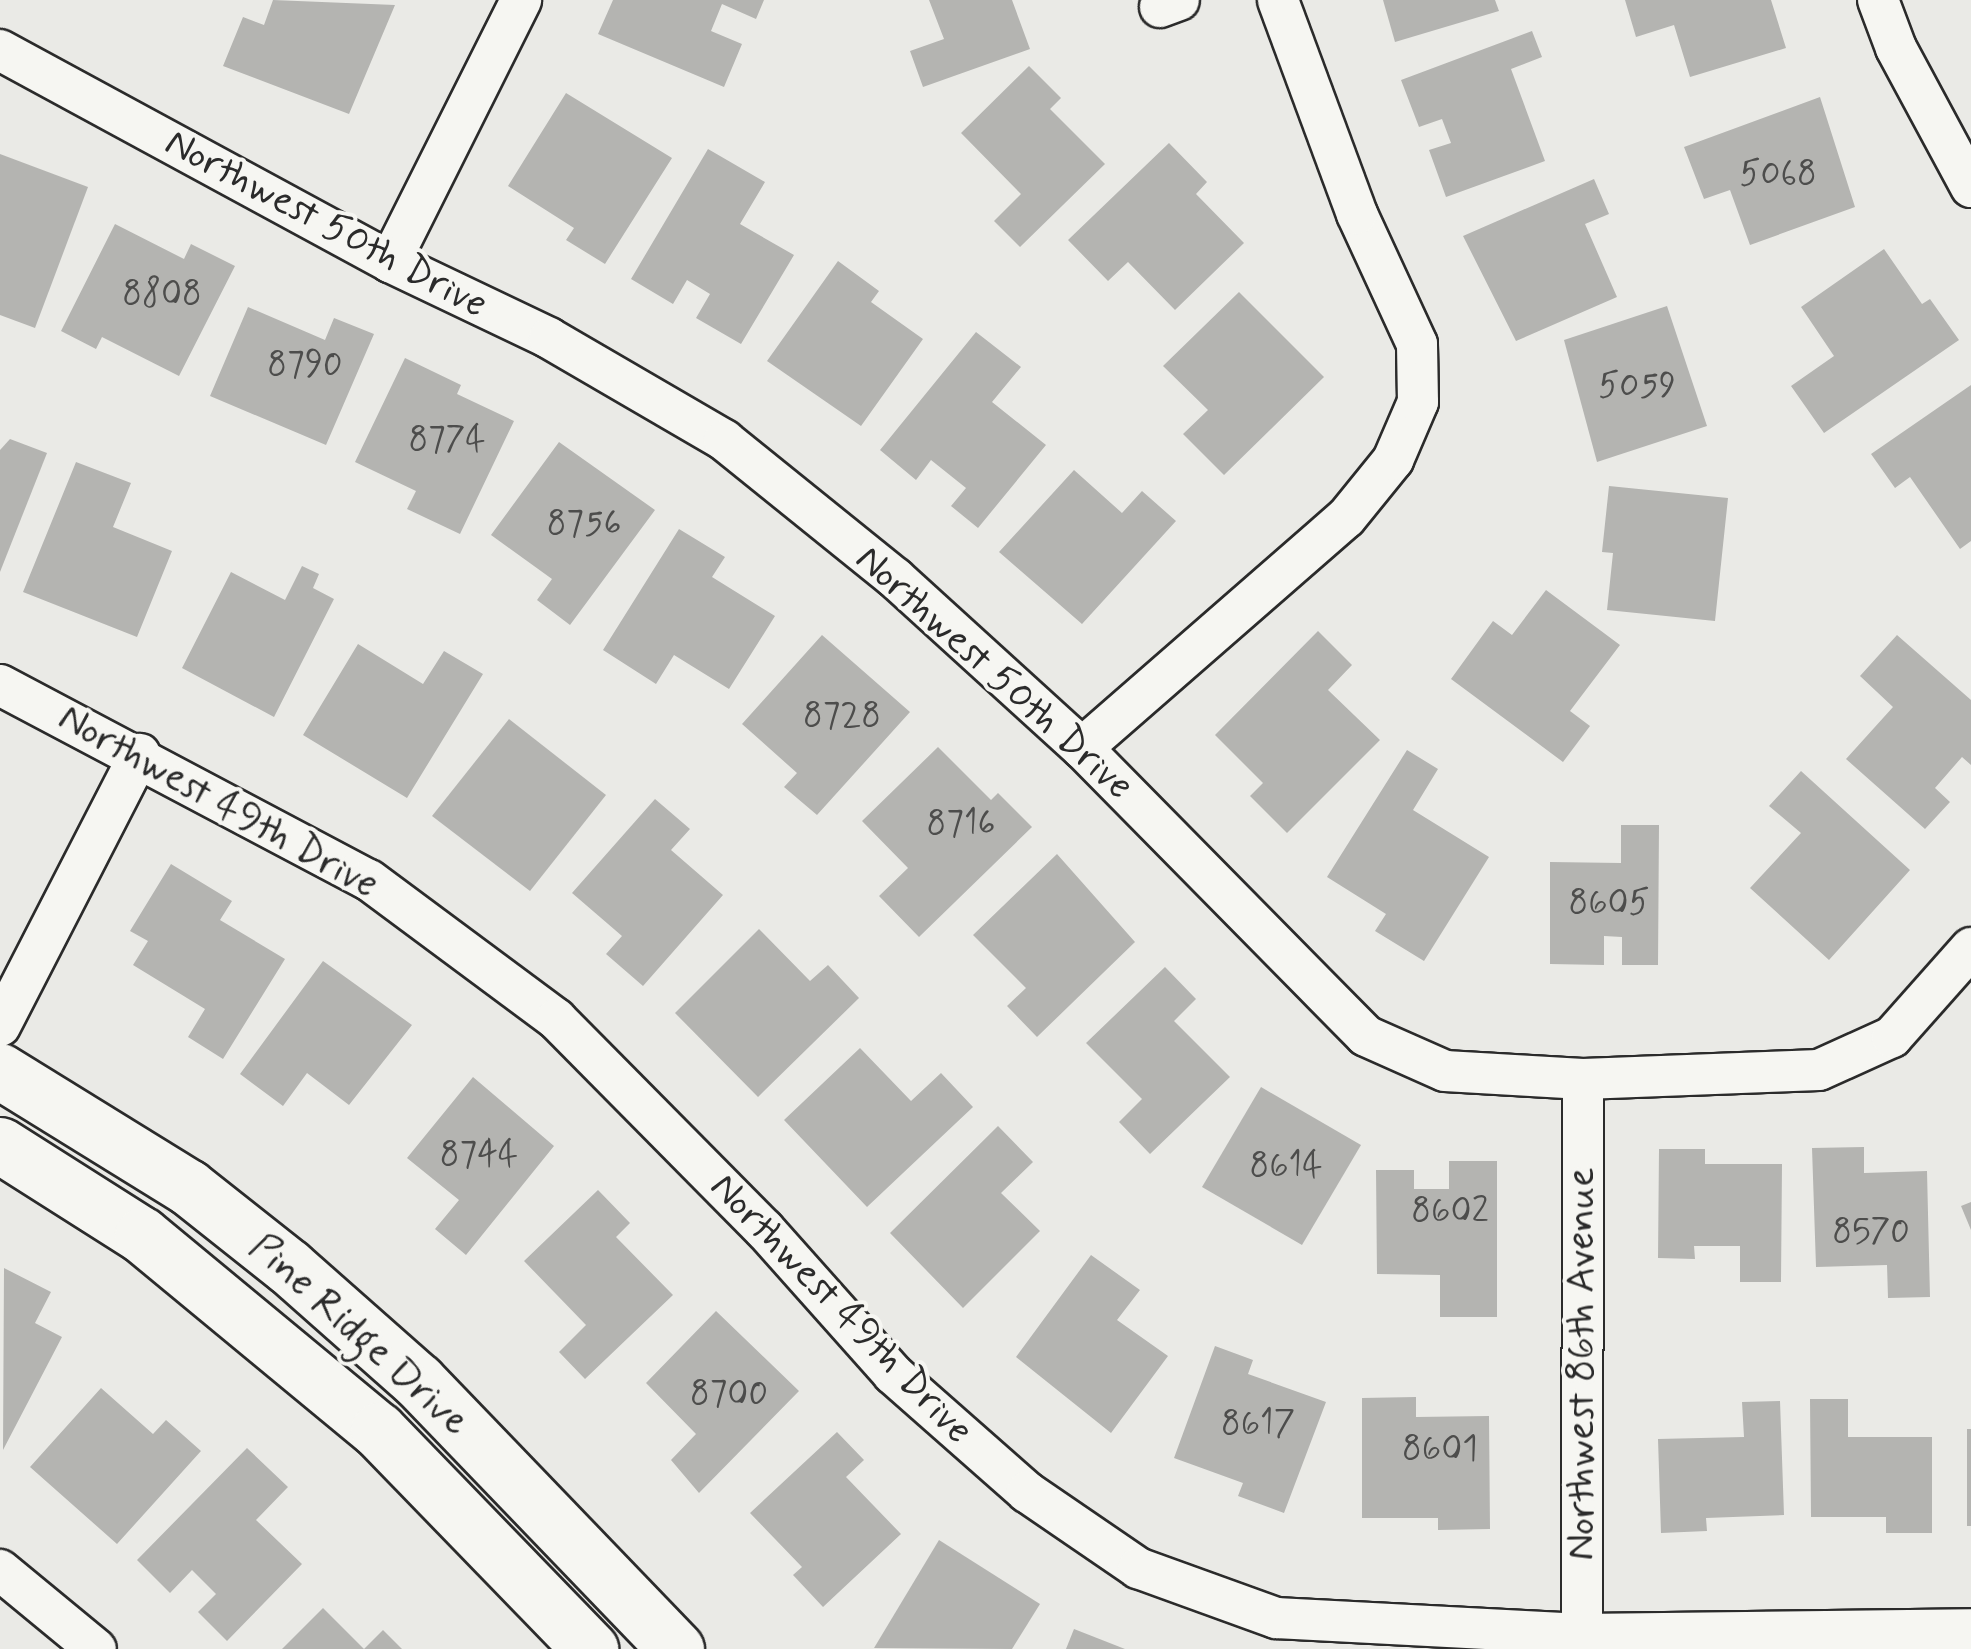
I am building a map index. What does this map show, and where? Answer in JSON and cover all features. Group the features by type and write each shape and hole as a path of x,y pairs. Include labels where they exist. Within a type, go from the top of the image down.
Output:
{"street":[{"path":"390,262 521,0"},
{"path":"1082,748 1346,518 1393,460 1418,402 1418,344 1357,214 1278,0"},
{"path":"1878,0 1971,187"},
{"name":"Northwest 50th Drive","path":"0,50 390,262 548,338 724,440 895,578 1082,748 1366,1036 1446,1071 1583,1079 1819,1070 1892,1037 1971,948"},
{"name":"Northwest 49th Drive","path":"0,685 140,754 368,880 556,1018 764,1229 893,1374 1027,1492 1138,1568 1276,1618 1582,1641 1971,1629"},
{"path":"0,1026 140,754"},
{"name":"Pine Ridge Drive","path":"0,1071 188,1187 289,1267 418,1382 676,1649"},
{"name":"Northwest 86th Avenue","path":"1582,1641 1583,1079"},
{"name":"Pine Ridge Drive","path":"0,1145 142,1234 378,1430 590,1649"},
{"path":"0,1570 96,1649"}],"building":[{"path":"273,0 395,5 349,114 223,66 243,17 264,25"},
{"path":"613,0 764,0 756,19 722,4 711,31 742,44 724,87 598,34"},
{"path":"929,0 1012,0 1030,49 923,87 910,51 944,39"},
{"path":"1383,0 1495,0 1499,11 1395,42"},
{"path":"1625,0 1771,0 1786,48 1690,77 1674,25 1636,37"},
{"path":"1532,31 1542,57 1511,69 1545,161 1446,197 1429,150 1451,143 1442,119 1419,127 1401,80"},
{"path":"1029,66 1061,98 1050,109 1105,164 1020,247 994,221 1021,194 961,133"},
{"path":"566,93 672,158 605,264 566,240 574,228 508,186"},
{"path":"1820,97 1855,207 1750,245 1730,190 1704,199 1684,147"},
{"path":"1169,143 1207,182 1196,194 1244,243 1175,310 1128,262 1108,281 1068,240"},
{"path":"708,149 765,182 740,224 794,255 741,344 696,318 710,294 687,280 673,304 631,279"},
{"path":"0,154 88,187 35,328 0,315"},
{"path":"1594,179 1609,214 1585,224 1617,297 1516,341 1463,236"},
{"path":"115,224 184,259 191,244 235,266 179,376 102,337 96,349 61,331"},
{"path":"1884,249 1922,304 1930,299 1959,340 1824,433 1791,386 1834,356 1801,307"},
{"path":"838,261 879,291 871,302 923,339 861,426 767,361"},
{"path":"1239,292 1324,377 1224,475 1183,434 1208,410 1163,366"},
{"path":"1667,306 1707,426 1597,462 1564,340"},
{"path":"248,307 325,340 334,318 374,334 326,445 210,396"},
{"path":"976,332 1021,367 992,402 1046,445 978,528 951,506 966,488 931,460 916,480 880,450"},
{"path":"405,358 461,385 457,394 514,421 460,534 407,509 416,491 355,462"},
{"path":"1971,385 1971,541 1960,549 1910,477 1895,488 1871,454"},
{"path":"10,439 47,453 0,572 0,450"},
{"path":"559,442 655,510 570,625 537,600 552,579 491,535"},
{"path":"76,462 131,483 113,527 172,551 137,637 23,592"},
{"path":"1074,470 1122,513 1142,491 1176,521 1082,624 999,552"},
{"path":"1609,486 1728,498 1715,621 1607,610 1613,553 1602,552"},
{"path":"679,529 725,557 712,577 775,616 729,689 674,655 656,684 603,650"},
{"path":"302,566 319,574 313,588 334,599 274,717 182,668 231,572 285,600"},
{"path":"1546,590 1620,645 1570,711 1590,726 1563,762 1451,679 1493,621 1512,635"},
{"path":"1318,631 1352,665 1328,690 1380,740 1287,833 1250,796 1263,783 1215,735"},
{"path":"822,635 910,712 817,815 784,787 797,773 742,724"},
{"path":"1897,635 1971,700 1971,765 1962,757 1935,788 1950,802 1925,829 1846,759 1893,707 1860,676"},
{"path":"358,644 423,684 444,651 483,674 407,798 303,735"},
{"path":"509,719 606,795 530,891 432,816"},
{"path":"938,747 991,800 998,793 1032,827 919,937 879,896 908,868 862,821"},
{"path":"1407,750 1438,769 1413,810 1489,857 1424,961 1375,931 1386,914 1327,877"},
{"path":"1801,771 1910,870 1829,960 1750,888 1801,833 1769,806"},
{"path":"655,799 690,829 671,850 723,895 643,986 606,954 622,936 572,893"},
{"path":"1621,825 1659,825 1658,965 1622,965 1622,937 1604,936 1604,965 1550,964 1550,862 1621,863"},
{"path":"1057,854 1135,942 1037,1037 1007,1006 1026,988 973,935"},
{"path":"171,864 232,901 220,920 285,959 223,1059 188,1037 205,1009 133,965 148,941 130,931"},
{"path":"759,929 810,981 828,965 859,998 758,1097 675,1013"},
{"path":"323,961 412,1025 349,1105 307,1073 283,1106 240,1074"},
{"path":"1165,967 1196,999 1174,1021 1230,1077 1150,1154 1119,1122 1142,1099 1086,1043"},
{"path":"860,1048 911,1101 941,1073 973,1107 867,1207 784,1120"},
{"path":"473,1077 554,1146 466,1255 435,1229 459,1200 407,1158"},
{"path":"1261,1087 1361,1145 1302,1245 1202,1187"},
{"path":"998,1126 1033,1162 1001,1193 1040,1231 963,1308 890,1233"},
{"path":"1864,1147 1864,1173 1927,1171 1930,1297 1888,1298 1887,1265 1816,1267 1812,1148"},
{"path":"1659,1149 1705,1149 1705,1164 1782,1164 1781,1282 1740,1282 1740,1246 1694,1246 1695,1259 1658,1258"},
{"path":"1449,1161 1497,1161 1497,1317 1440,1317 1440,1275 1377,1274 1376,1170 1414,1170 1414,1189 1449,1189"},
{"path":"598,1190 630,1223 616,1237 673,1295 585,1379 559,1352 586,1325 524,1261"},
{"path":"1971,1202 1971,1230 1961,1206"},
{"path":"1091,1255 1140,1290 1117,1320 1168,1356 1111,1433 1016,1357"},
{"path":"4,1268 51,1292 35,1323 62,1337 3,1450"},
{"path":"716,1311 799,1391 699,1493 671,1460 696,1434 646,1383"},
{"path":"1215,1346 1253,1360 1248,1374 1326,1402 1284,1513 1238,1496 1243,1483 1174,1458"},
{"path":"101,1388 153,1434 166,1420 201,1451 117,1544 30,1467"},
{"path":"1416,1397 1416,1417 1489,1416 1490,1529 1438,1530 1438,1518 1362,1518 1362,1398"},
{"path":"1810,1399 1848,1399 1848,1437 1932,1437 1932,1533 1886,1533 1886,1517 1811,1517"},
{"path":"1780,1401 1784,1515 1706,1518 1707,1531 1661,1533 1658,1439 1744,1437 1742,1402"},
{"path":"1967,1429 1971,1429 1971,1526 1967,1526"},
{"path":"837,1432 864,1460 846,1477 901,1534 823,1607 793,1575 802,1567 750,1513"},
{"path":"247,1448 288,1487 256,1520 302,1564 227,1641 198,1612 216,1594 192,1570 170,1593 137,1560"},
{"path":"939,1540 1040,1604 1012,1649 874,1648"},
{"path":"323,1608 364,1649 282,1649"},
{"path":"1074,1629 1125,1649 1066,1649"},
{"path":"383,1630 402,1649 364,1649"}]}
